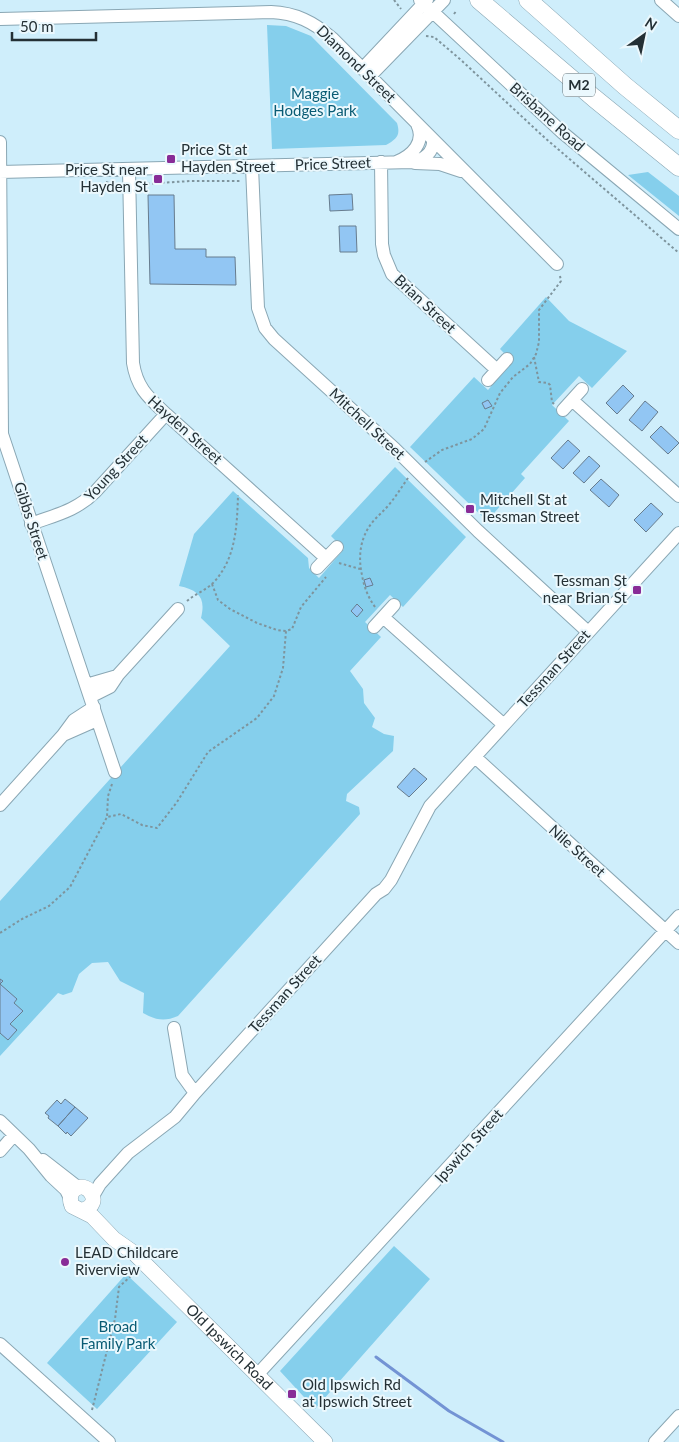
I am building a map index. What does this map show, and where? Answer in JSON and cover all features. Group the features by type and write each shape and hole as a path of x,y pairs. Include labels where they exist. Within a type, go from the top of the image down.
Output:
{"highway":[{"name":"M2","path":"480,0 679,168"},
{"name":"M2","path":"528,0 625,86 679,130"}],"main road":[{"name":"Old Ipswich Road","path":"83,1197 122,1235 139,1258 325,1442"}],"street":[{"path":"366,72 426,4 444,0"},
{"path":"661,0 679,16"},
{"name":"Brisbane Road","path":"426,4 563,133 679,229"},
{"name":"Diamond Street","path":"0,19 261,12 291,14 310,21 319,28 414,120 427,140"},
{"path":"427,140 468,175 557,264"},
{"name":"Price Street","path":"0,172 418,161 432,149 427,140"},
{"name":"Gibbs Street","path":"0,142 2,434 115,772"},
{"name":"Brian Street","path":"381,162 382,244 384,255 392,274 497,370"},
{"path":"402,162 446,166 468,175"},
{"name":"Mitchell Street","path":"252,166 258,308 265,328 274,339 395,449 478,531 588,632"},
{"name":"Hayden Street","path":"129,170 133,363 141,388 166,414 332,561"},
{"path":"488,380 507,359"},
{"path":"563,410 582,389"},
{"path":"572,400 679,496"},
{"name":"Young Street","path":"31,524 70,511 83,503 166,414"},
{"name":"Tessman Street","path":"83,1197 94,1179 135,1138 195,1093 376,894 384,889 391,880 430,806 679,533"},
{"path":"323,571 332,561 337,547"},
{"path":"374,627 394,605"},
{"path":"0,805 63,735 90,696 119,673 178,609"},
{"path":"384,617 504,725"},
{"path":"63,735 97,720"},
{"name":"Nile Street","path":"475,757 679,944"},
{"name":"Ipswich Street","path":"257,1374 679,916"},
{"path":"174,1028 182,1076 195,1093"},
{"name":"Old Ipswich Road","path":"0,1122 83,1197"},
{"path":"0,1151 14,1135"},
{"path":"0,1344 108,1442"},
{"path":"655,1442 679,1416"}],"path":[{"path":"394,0 403,12"},
{"path":"426,37 434,36 545,138 679,253"},
{"path":"139,184 241,181"},
{"path":"534,357 539,382 550,385 552,402 559,410 563,410"},
{"path":"384,617 370,600 360,569 359,555 363,537 368,529 411,474"},
{"path":"178,609 212,584 233,548 237,533 238,493"},
{"path":"332,561 360,569"},
{"path":"212,584 220,603 257,623 286,631 292,629 301,607 307,598 318,588 323,571"},
{"path":"107,817 121,814 142,825 158,828 208,752 257,718 274,696 283,668 286,631"},
{"path":"0,933 22,919 49,906 70,887 107,817 108,796 115,772"},
{"path":"83,1419 93,1409 116,1319 119,1287 139,1258"}],"green space":[{"name":"Maggie Hodges Park","path":"267,25 286,26 311,36 397,123 398,134 395,139 386,145 272,149"},
{"path":"648,172 679,196 679,216 628,175"},
{"path":"546,297 569,321 627,351 592,388 579,376 552,405 569,421 521,474 525,478 487,521 410,447 474,377 488,390 513,362 500,349"},
{"path":"395,467 466,537 403,607 390,595 365,622 381,637 350,671 363,689 364,703 375,718 372,727 384,734 394,736 393,751 347,794 346,801 359,807 360,814 178,1016 160,1019 143,1013 144,993 120,981 108,962 92,963 79,974 72,992 63,995 58,993 0,1056 0,901 230,646 201,618 202,600 199,596 192,590 179,586 194,534 233,491 308,558 309,568 319,578 344,549 331,536"},
{"path":"394,1246 430,1279 315,1409 280,1371"},
{"name":"Broad Family Park","path":"126,1274 177,1322 97,1409 47,1363"}],"building":[{"path":"352,194 353,210 330,211 329,195"},
{"path":"148,195 174,195 175,249 206,249 206,257 235,257 236,285 150,284"},
{"path":"339,226 356,226 357,252 340,252"},
{"path":"623,385 634,396 617,414 606,403"},
{"path":"488,400 492,406 485,409 482,403"},
{"path":"645,401 658,412 642,431 629,420"},
{"path":"661,426 679,443 668,454 650,437"},
{"path":"568,440 580,451 563,469 551,458"},
{"path":"589,456 600,466 584,483 573,473"},
{"path":"601,479 619,495 609,507 590,490"},
{"path":"651,503 663,514 646,532 634,520"},
{"path":"370,578 373,585 366,587 364,580"},
{"path":"357,604 363,610 357,617 351,611"},
{"path":"414,768 427,779 409,797 397,787"},
{"path":"0,984 17,999 14,1003 23,1011 10,1024 17,1030 8,1040 0,1033"},
{"path":"65,1099 75,1107 58,1126 45,1113 57,1100 61,1104"},
{"path":"75,1107 88,1118 71,1136 58,1126"}],"waterway":[{"path":"376,1357 449,1411 503,1442"}],"place":[{"name":"Price St at Hayden Street","path":"171,159"},
{"name":"Price St near Hayden St","path":"158,179"},
{"name":"Mitchell St at Tessman Street","path":"470,509"},
{"name":"Tessman St near Brian St","path":"637,590"},
{"name":"LEAD Childcare Riverview","path":"65,1262"},
{"name":"Old Ipswich Rd at Ipswich Street","path":"292,1394"}]}
